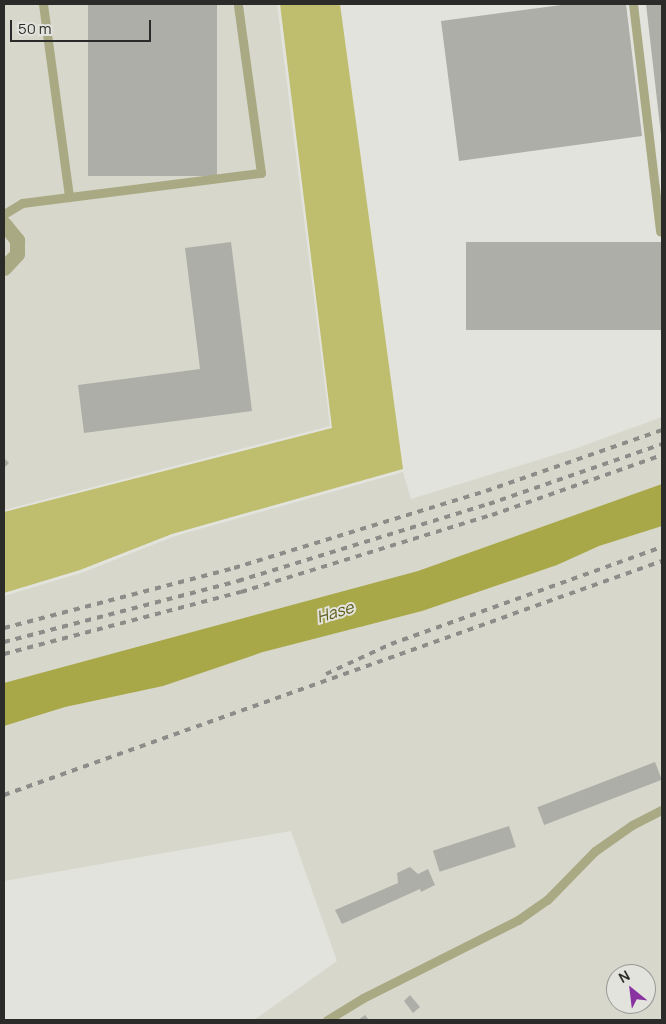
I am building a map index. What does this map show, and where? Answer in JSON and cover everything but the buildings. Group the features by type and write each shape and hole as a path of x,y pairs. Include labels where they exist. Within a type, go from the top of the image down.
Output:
{"street":[{"path":"4,224 17,240 17,254 4,268"}],"lane":[{"path":"43,4 69,197"},
{"path":"4,214 22,203 261,174 238,4"},
{"path":"633,4 660,231"},
{"path":"327,1020 363,998 518,920 547,900 595,851 632,825 662,810"}],"shaded area":[{"path":"4,4 277,4 330,426 4,510"},
{"path":"280,4 340,4 403,469 172,534 80,570 4,593 4,512 332,428"},
{"path":"662,417 662,1020 254,1020 337,961 291,831 4,881 4,596 84,572 175,536 403,472 411,499 577,448"}],"water":[{"name":"Hase","path":"662,484 662,526 599,546 557,565 422,611 263,652 163,686 65,707 4,726 4,683 418,571"}],"railway":[{"path":"4,628 234,568 486,491 662,430"},
{"path":"4,642 238,581 489,504 662,444"},
{"path":"4,654 241,592 492,515 662,455"},
{"path":"326,674 391,644 662,547"},
{"path":"4,795 662,561"}]}
